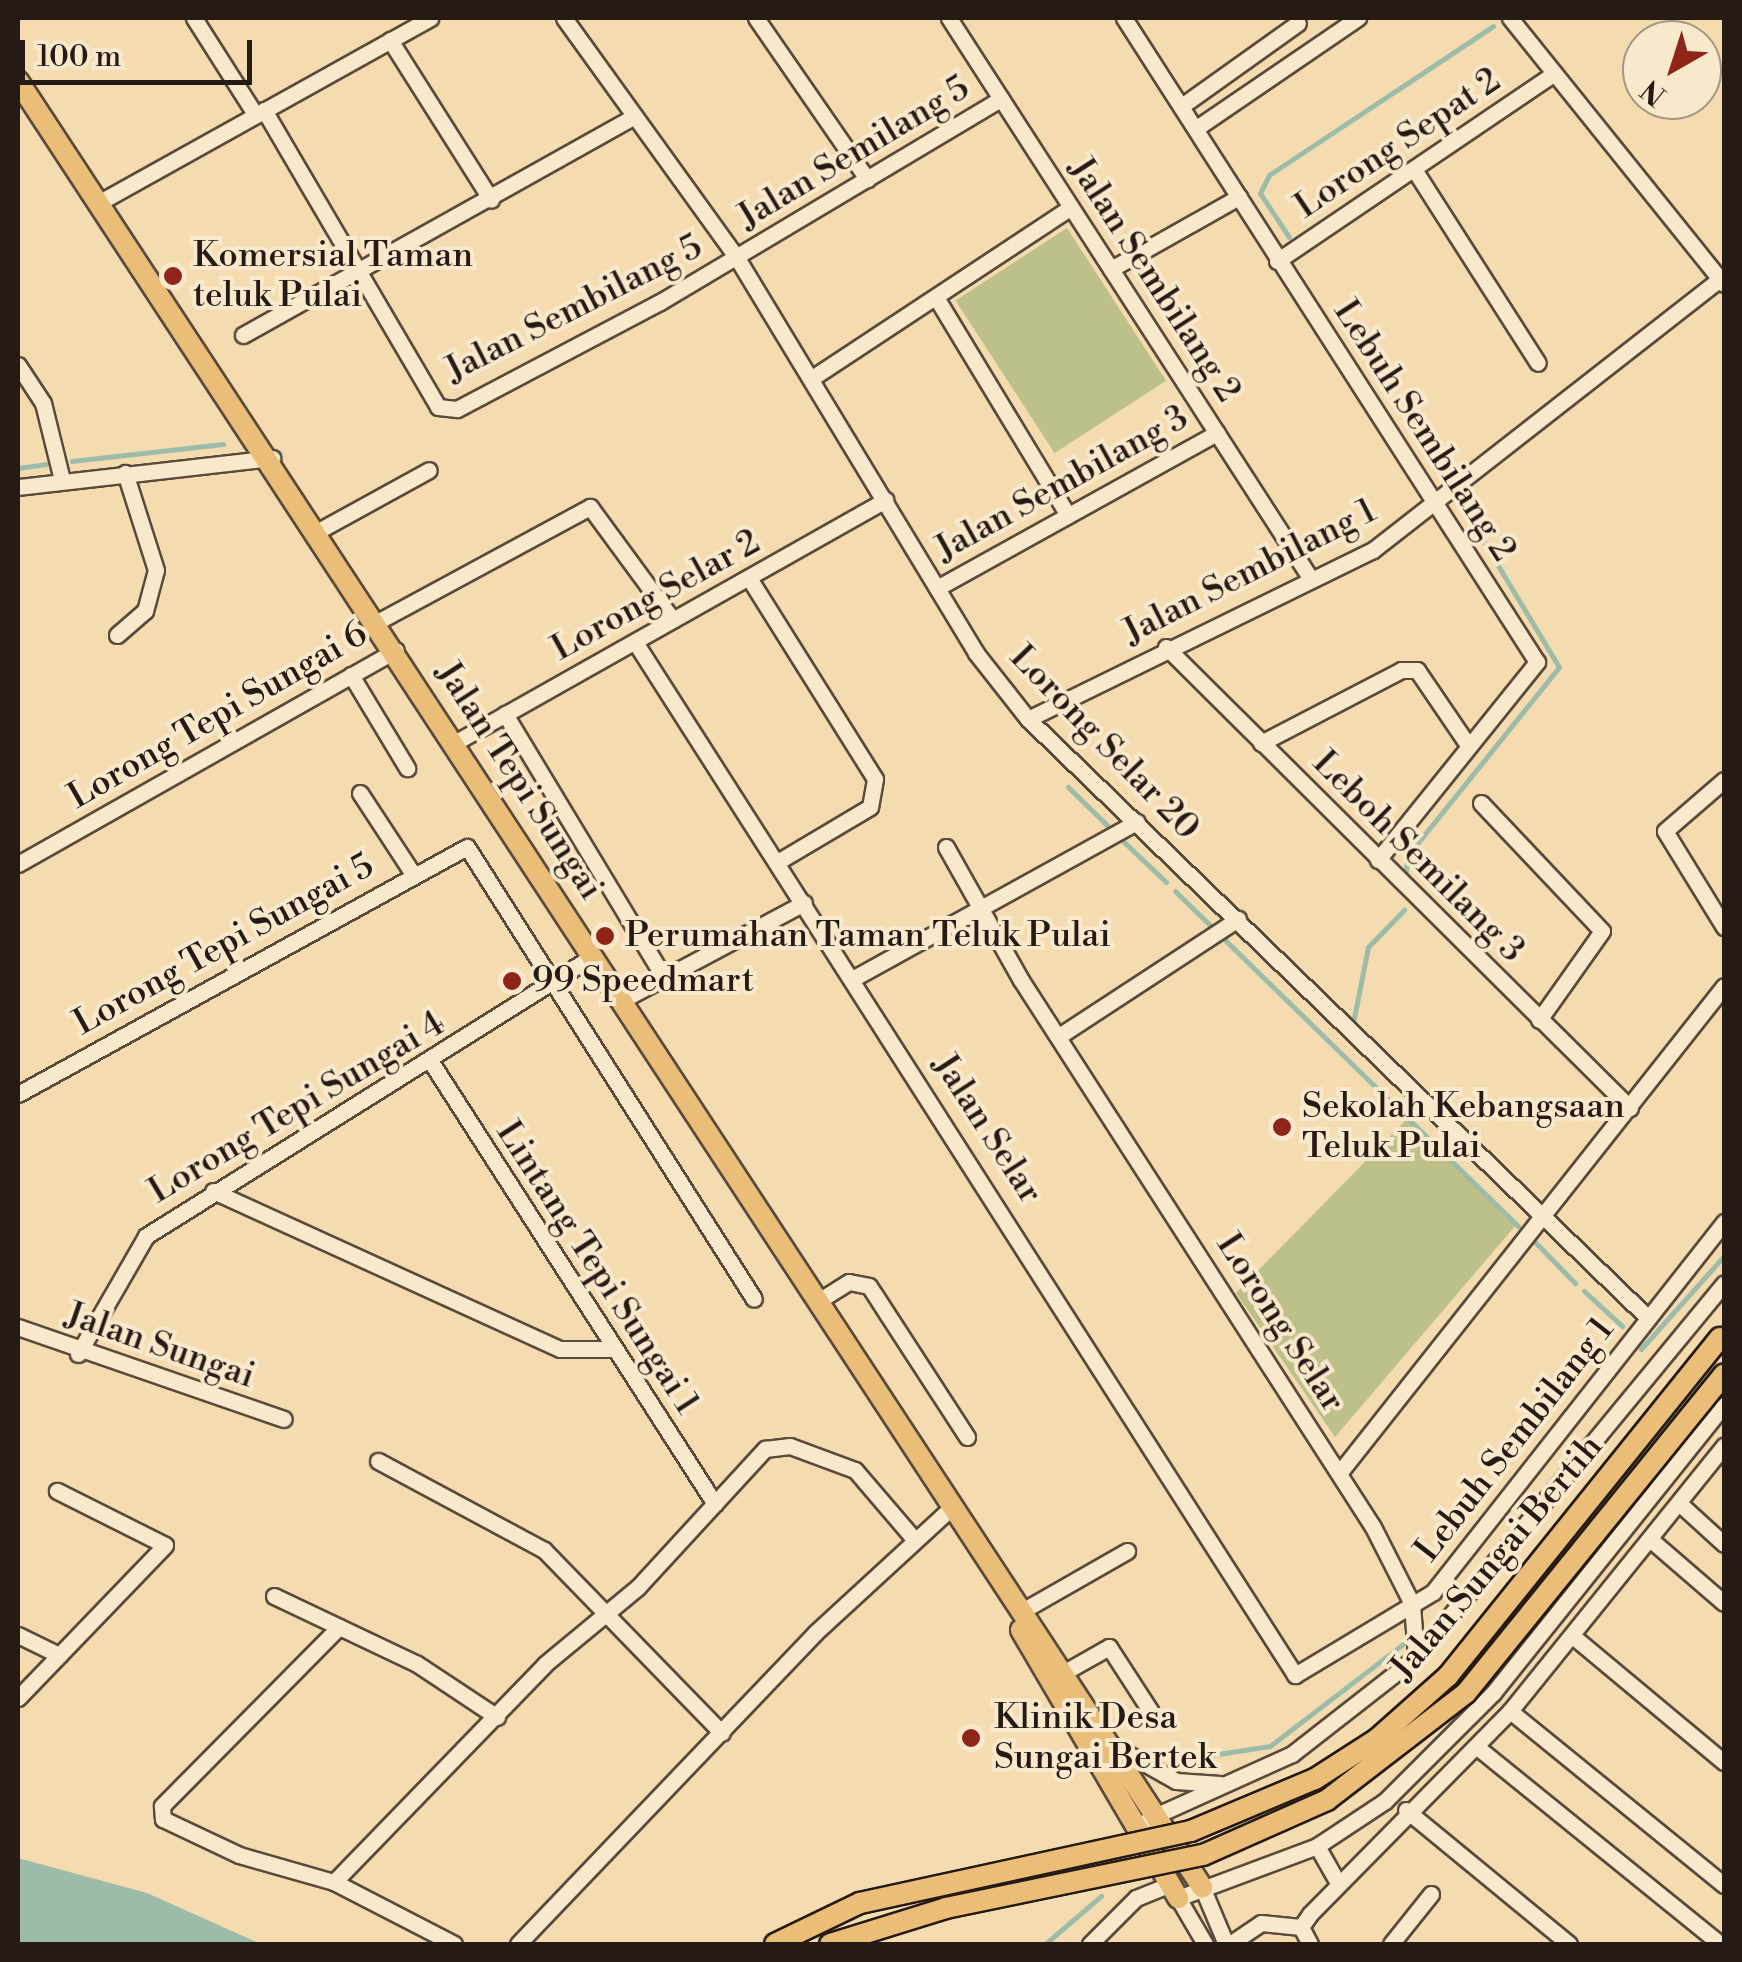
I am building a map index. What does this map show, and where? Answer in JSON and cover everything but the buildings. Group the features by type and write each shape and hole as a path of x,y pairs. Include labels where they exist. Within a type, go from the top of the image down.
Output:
{"main road":[{"name":"Jalan Tepi Sungai","path":"18,81 320,530 593,956 993,1569 1113,1745 1202,1887"},
{"name":"Jalan Sungai Bertih","path":"775,1944 879,1898 1191,1832 1314,1779 1378,1740 1448,1676 1722,1335"},
{"name":"Jalan Sungai Bertih","path":"830,1944 946,1908 1204,1855 1328,1800 1466,1693 1724,1374"},
{"name":"Jalan Tepi Sungai","path":"993,1569 1130,1826 1174,1891"}],"street":[{"path":"194,18 259,112 361,274"},
{"path":"100,202 430,18"},
{"name":"Lorong Selar 20","path":"564,18 736,258 936,588 1028,719 1548,1216 1648,1318"},
{"path":"756,18 867,179"},
{"name":"Jalan Sembilang 2","path":"948,18 1310,576"},
{"name":"Lebuh Sembilang 2","path":"1124,18 1198,127 1278,260 1536,662 1378,860"},
{"path":"1198,127 1358,18"},
{"path":"1510,18 1552,75 1723,280"},
{"path":"1183,105 1296,20 1314,47"},
{"path":"390,40 492,200"},
{"name":"Lorong Sepat 2","path":"1278,260 1417,174 1552,75"},
{"name":"Jalan Semilang 5","path":"736,258 1001,99"},
{"path":"243,335 361,274 633,117"},
{"path":"1417,174 1538,363"},
{"path":"1111,269 1239,197"},
{"path":"812,378 937,299 1071,206"},
{"name":"Jalan Sembilang 5","path":"361,274 438,407 458,409 736,258"},
{"name":"Jalan Sembilang 1","path":"1028,719 1310,576 1374,550 1723,280"},
{"path":"937,299 1068,515"},
{"path":"18,365 42,403 62,480"},
{"name":"Jalan Sembilang 3","path":"936,588 1217,433"},
{"path":"18,486 272,458"},
{"path":"320,530 429,470"},
{"path":"117,635 145,611 156,570 125,473"},
{"name":"Lorong Selar 2","path":"456,742 885,500"},
{"path":"379,622 590,507 673,620"},
{"path":"749,578 875,779 870,807 779,861"},
{"name":"Jalan Selar","path":"635,642 854,978 1276,1657"},
{"name":"Leboh Semilang 3","path":"1166,647 1630,1108"},
{"name":"Lorong Tepi Sungai 6","path":"18,864 396,650"},
{"path":"1261,743 1401,670 1416,670 1468,746"},
{"path":"352,675 407,768"},
{"path":"504,714 664,978"},
{"path":"1724,780 1665,831 1724,927"},
{"path":"360,793 413,874"},
{"path":"1480,803 1602,931 1538,1020"},
{"path":"854,978 1137,822"},
{"name":"Lorong Tepi Sungai 5","path":"18,1094 460,847 472,850 552,983"},
{"name":"Lorong Selar","path":"946,847 978,911 1340,1472 1412,1604 1416,1657"},
{"path":"624,1000 804,903"},
{"path":"1059,1036 1238,920"},
{"name":"Lorong Tepi Sungai 4","path":"78,1354 134,1248 213,1191 431,1062 593,956"},
{"path":"552,983 754,1299"},
{"path":"1340,1472 1548,1216 1724,986"},
{"name":"Lintang Tepi Sungai 1","path":"431,1062 609,1348 715,1504"},
{"path":"213,1191 560,1349 609,1348"},
{"name":"Lebuh Sembilang 1","path":"1276,1657 1305,1676 1433,1592 1724,1222"},
{"path":"820,1300 849,1282 869,1286 967,1437"},
{"path":"1130,1826 1244,1781 1333,1726 1416,1657 1724,1283"},
{"name":"Jalan Sungai","path":"18,1327 78,1354 284,1420"},
{"path":"1090,1944 1136,1898 1202,1887 1317,1846 1385,1802 1468,1720 1724,1405"},
{"path":"334,1882 496,1717 715,1504 764,1449 790,1446 862,1475 913,1538"},
{"path":"1300,1927 1406,1810 1478,1747 1575,1638 1724,1446"},
{"path":"378,1461 544,1550 608,1609 722,1734"},
{"path":"1711,1464 1724,1476"},
{"path":"18,1698 165,1545 56,1490"},
{"path":"1680,1504 1724,1544"},
{"path":"518,1944 913,1538 954,1506"},
{"path":"1651,1540 1724,1603"},
{"path":"1022,1611 1127,1551"},
{"path":"274,1596 339,1627 496,1717"},
{"path":"339,1627 161,1812 185,1835 334,1882 454,1944"},
{"path":"18,1634 59,1655"},
{"path":"1575,1638 1724,1762"},
{"path":"1063,1673 1109,1647 1151,1712"},
{"path":"1510,1711 1724,1886"},
{"path":"1113,1745 1176,1781 1244,1781"},
{"path":"1478,1747 1720,1944"},
{"path":"1406,1810 1569,1944"},
{"path":"1317,1846 1338,1882"},
{"path":"1202,1887 1228,1944 1261,1923 1300,1927"},
{"path":"1174,1891 1205,1944"},
{"path":"1391,1944 1432,1894"},
{"path":"1300,1927 1310,1944"}],"green space":[{"path":"1067,228 1166,381 1055,453 955,300"},
{"path":"1407,1119 1516,1225 1335,1437 1236,1293"}],"shaded area":[{"path":"18,1858 147,1893 261,1944 18,1944"}],"waterway":[{"path":"1289,237 1260,193 1269,175 1493,26"},
{"path":"72,461 223,444"},
{"path":"1432,462 1448,485"},
{"path":"18,468 46,464"},
{"path":"1405,876 1408,855 1559,667 1457,497"},
{"path":"1068,787 1110,828"},
{"path":"1124,842 1166,882"},
{"path":"1175,891 1216,931"},
{"path":"1353,1023 1368,947 1404,910"},
{"path":"1226,941 1518,1226"},
{"path":"1534,1241 1575,1283"},
{"path":"1641,1349 1724,1256"},
{"path":"1584,1291 1622,1326"},
{"path":"1180,1760 1270,1746 1404,1643"},
{"path":"1045,1944 1101,1896"}],"place":[{"name":"Komersial Taman teluk Pulai","path":"173,276"},
{"name":"Perumahan Taman Teluk Pulai","path":"605,936"},
{"name":"99 Speedmart","path":"512,981"},
{"name":"Sekolah Kebangsaan Teluk Pulai","path":"1282,1127"},
{"name":"Klinik Desa Sungai Bertek","path":"971,1738"}]}
